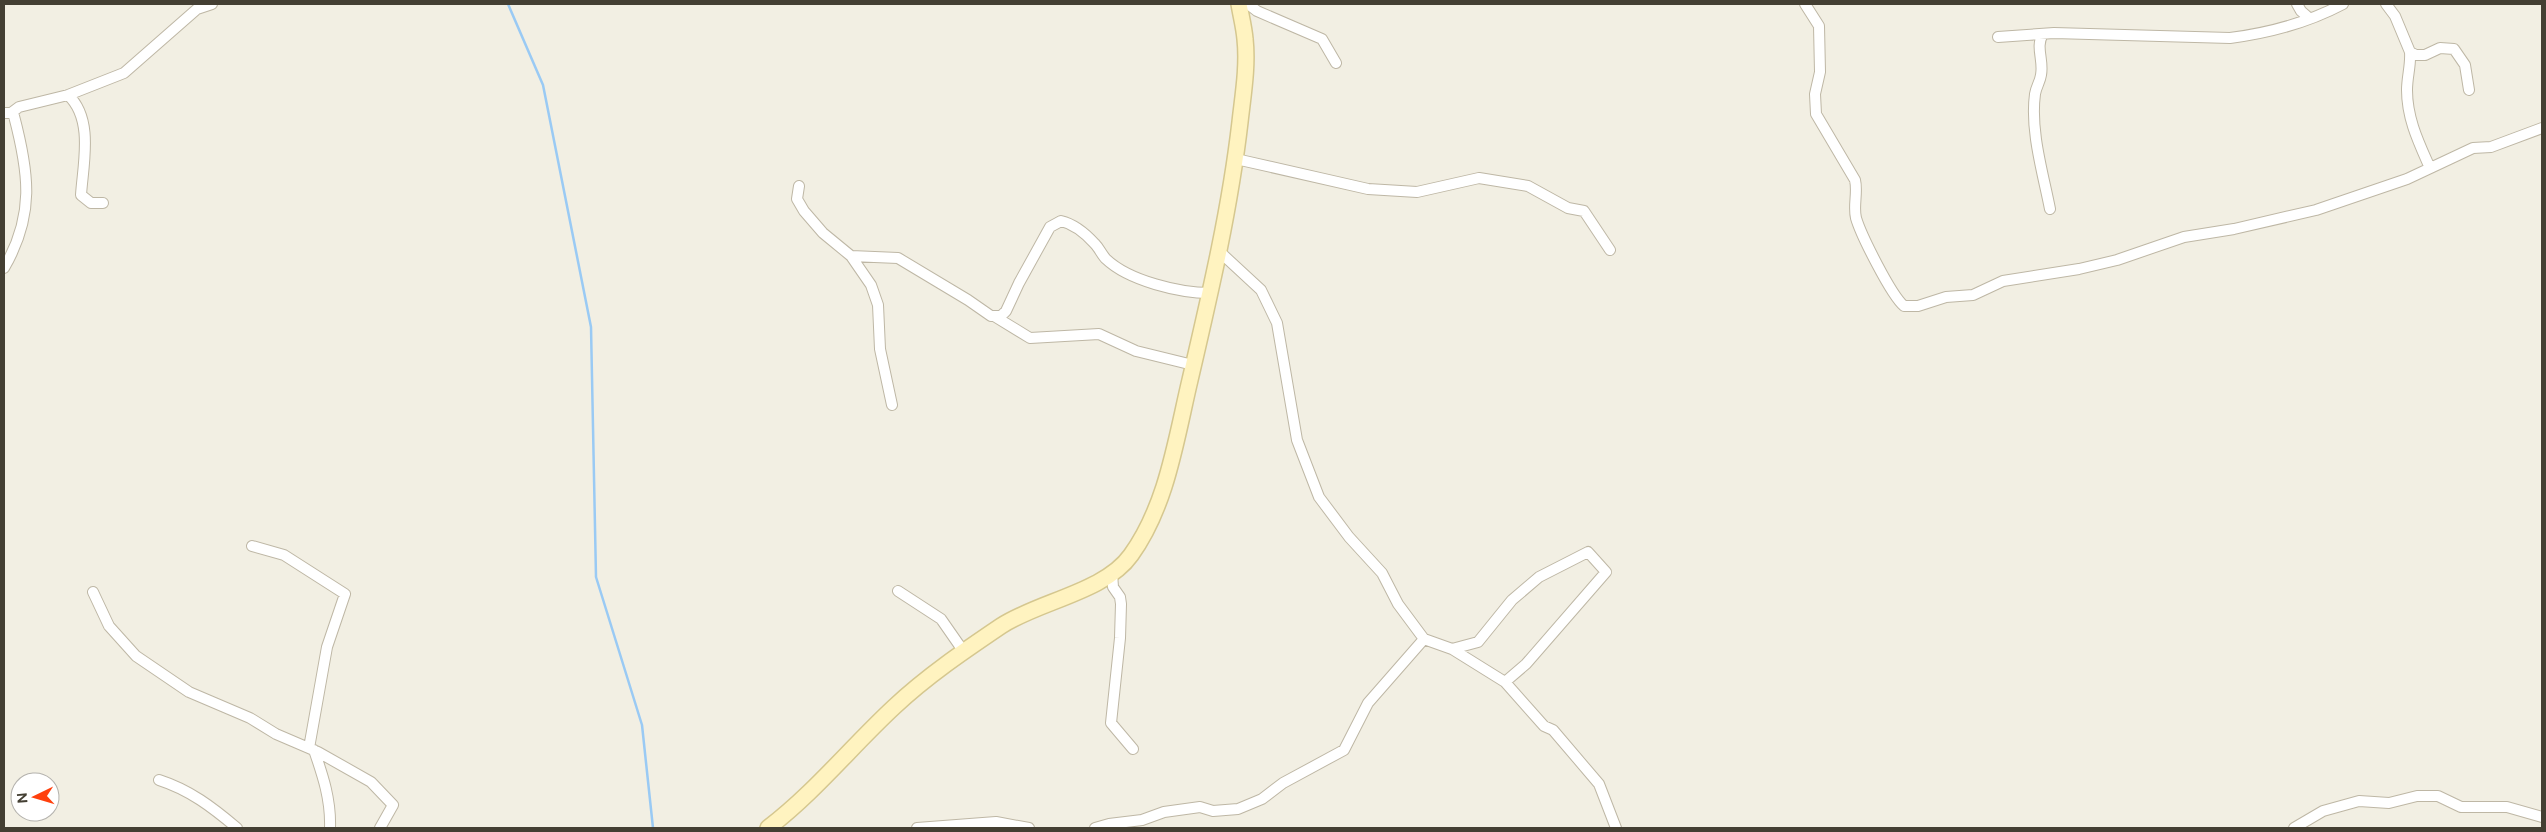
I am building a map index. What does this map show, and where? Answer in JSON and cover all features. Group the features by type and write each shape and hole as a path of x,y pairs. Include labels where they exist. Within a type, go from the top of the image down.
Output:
{"street":[{"path":"4,268 22,231 27,180 23,151 8,113 19,107 68,95 124,73 196,9 212,4"},
{"path":"768,828 798,804 831,768 895,706 964,652 1016,616 1080,590 1112,573 1131,555 1152,518 1168,469 1220,252 1236,159 1244,88 1246,42 1239,4"},
{"path":"1248,4 1257,11 1322,39 1336,64"},
{"path":"1805,4 1819,26 1820,72 1816,94 1816,114 1856,180 1858,189 1856,218 1890,290 1904,306 1918,306 1946,297 1973,295 2003,281 2080,269 2117,260 2184,236 2234,229 2316,210 2368,194 2463,152 2499,145 2542,128"},
{"path":"2297,4 2301,11 2309,18"},
{"path":"1998,37 2043,34 2230,38 2272,30 2343,4"},
{"path":"2386,4 2394,16 2410,52 2411,62 2407,91 2411,124 2430,168"},
{"path":"2043,34 2038,45 2041,75 2035,95 2035,112 2040,162 2050,209"},
{"path":"2410,52 2416,55 2440,48 2454,49 2465,65 2469,90"},
{"path":"68,95 74,101 82,120 84,157 81,195 91,203 103,202"},
{"path":"1236,159 1368,189 1417,192 1479,178 1528,186 1568,208 1584,211 1610,250"},
{"path":"799,186 797,199 804,211 824,233 852,256 871,284 878,305 880,349 892,405"},
{"path":"994,316 1000,316 1006,311 1018,283 1050,227 1061,221 1071,223 1095,244 1105,259 1128,274 1194,293 1210,294"},
{"path":"1220,252 1261,290 1277,323 1297,440 1319,497 1349,537 1382,573 1398,604 1424,639 1452,649 1505,682 1544,726 1553,730 1599,784 1616,828"},
{"path":"852,256 898,258 1030,338 1099,334 1136,351 1193,365"},
{"path":"252,546 284,555 345,594 327,647 311,749 326,784 331,814 330,828"},
{"path":"1452,649 1478,642 1512,600 1539,577 1588,552 1606,572 1526,664 1505,682"},
{"path":"1112,573 1113,587 1120,597 1121,604 1120,638 1111,723 1133,749"},
{"path":"898,591 941,619 964,652"},
{"path":"93,592 109,626 136,656 189,692 250,718 276,734 311,749 370,782 393,805 380,828"},
{"path":"1095,828 1109,824 1142,820 1164,812 1200,807 1213,811 1238,809 1262,799 1283,783 1344,750 1368,703 1424,639"},
{"path":"159,780 183,788 220,812 237,828"},
{"path":"2294,828 2323,811 2359,802 2389,803 2417,796 2438,796 2461,806 2507,807 2542,817"},
{"path":"917,828 996,822 1029,828"}],"waterway":[{"path":"508,4 543,85 591,327 596,577 642,725 653,828"}]}
